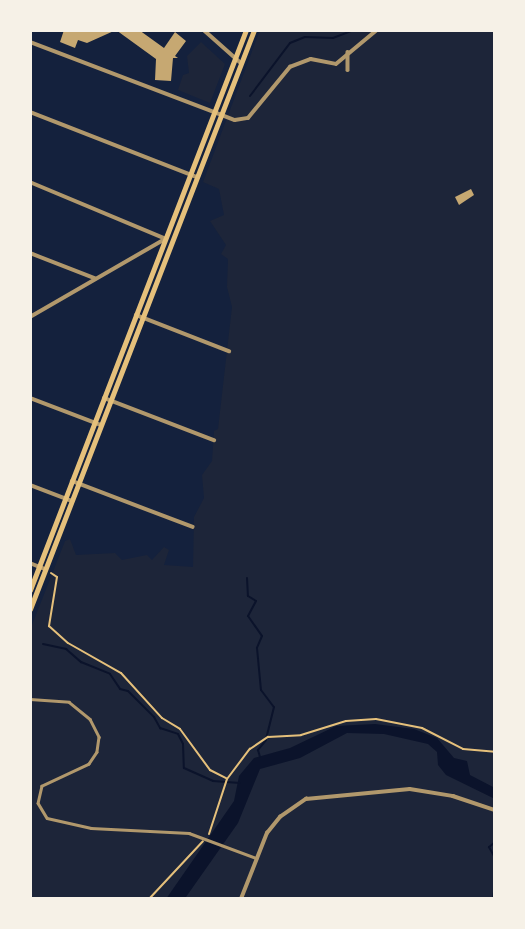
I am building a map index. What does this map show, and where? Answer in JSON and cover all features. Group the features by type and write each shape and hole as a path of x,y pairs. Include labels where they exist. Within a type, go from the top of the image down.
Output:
{"main road":[{"path":"30,609 135,315 246,30"},
{"path":"107,399 142,318 254,30"},
{"path":"30,590 45,569"}],"street":[{"path":"204,30 234,60 241,63"},
{"path":"30,42 221,115 248,118 290,67 315,59 335,64 377,30"},
{"path":"348,51 348,70"},
{"path":"30,112 197,177"},
{"path":"30,182 172,242"},
{"path":"30,317 165,239"},
{"path":"30,253 94,278"},
{"path":"135,315 229,351"},
{"path":"30,398 98,424"},
{"path":"107,399 214,440"},
{"path":"75,482 193,527"},
{"path":"30,485 68,500"},
{"path":"30,564 45,569"},
{"path":"30,699 69,702 90,719 99,737 97,752 87,765 43,786 38,803 47,818 91,828 194,834 256,858"},
{"path":"242,899 256,858 280,817 306,799 323,795 427,791 495,810"}],"path":[{"path":"45,569 57,577 49,626 68,643 121,673 162,718 180,729 210,770 227,780"},
{"path":"149,899 209,834 223,786 250,749 267,737 301,735 346,720 376,719 422,728 463,749 495,752"}],"shaded area":[{"path":"260,30 495,30 495,899 30,899 30,630 65,541 70,539 76,555 115,553 122,560 147,555 152,560 164,547 169,550 164,565 193,567 194,517 204,498 202,475 212,461 214,431 218,429 232,307 227,287 228,259 221,254 226,245 210,221 224,215 219,189 203,182"},
{"path":"201,42 225,64 210,103 178,90 183,75 189,73 187,56"},
{"path":"375,724 414,729 437,738 454,758 467,761 470,775 495,788 495,799 446,775 438,765 437,752 428,744 384,734 347,733 300,758 260,769 238,823 186,897 166,899 234,801 239,776 254,758 290,748 336,726"}],"building":[{"path":"64,30 116,30 87,43 78,40 75,48 60,42"},
{"path":"116,30 139,30 164,48 175,32 186,41 175,56 178,58 173,58 171,81 155,80 156,59"},
{"path":"471,189 474,195 459,205 455,197"}],"waterway":[{"path":"250,96 290,43 305,37 333,38 354,30"},
{"path":"247,578 248,596 256,601 248,616 262,636 257,648 261,690 274,707 266,740 258,750 260,757"},
{"path":"43,644 66,649 81,662 110,674 120,689 128,691 154,717 160,728 178,734 183,744 184,768 213,781 240,783"},
{"path":"495,842 489,847 495,858"},
{"path":"493,899 495,885"}]}
